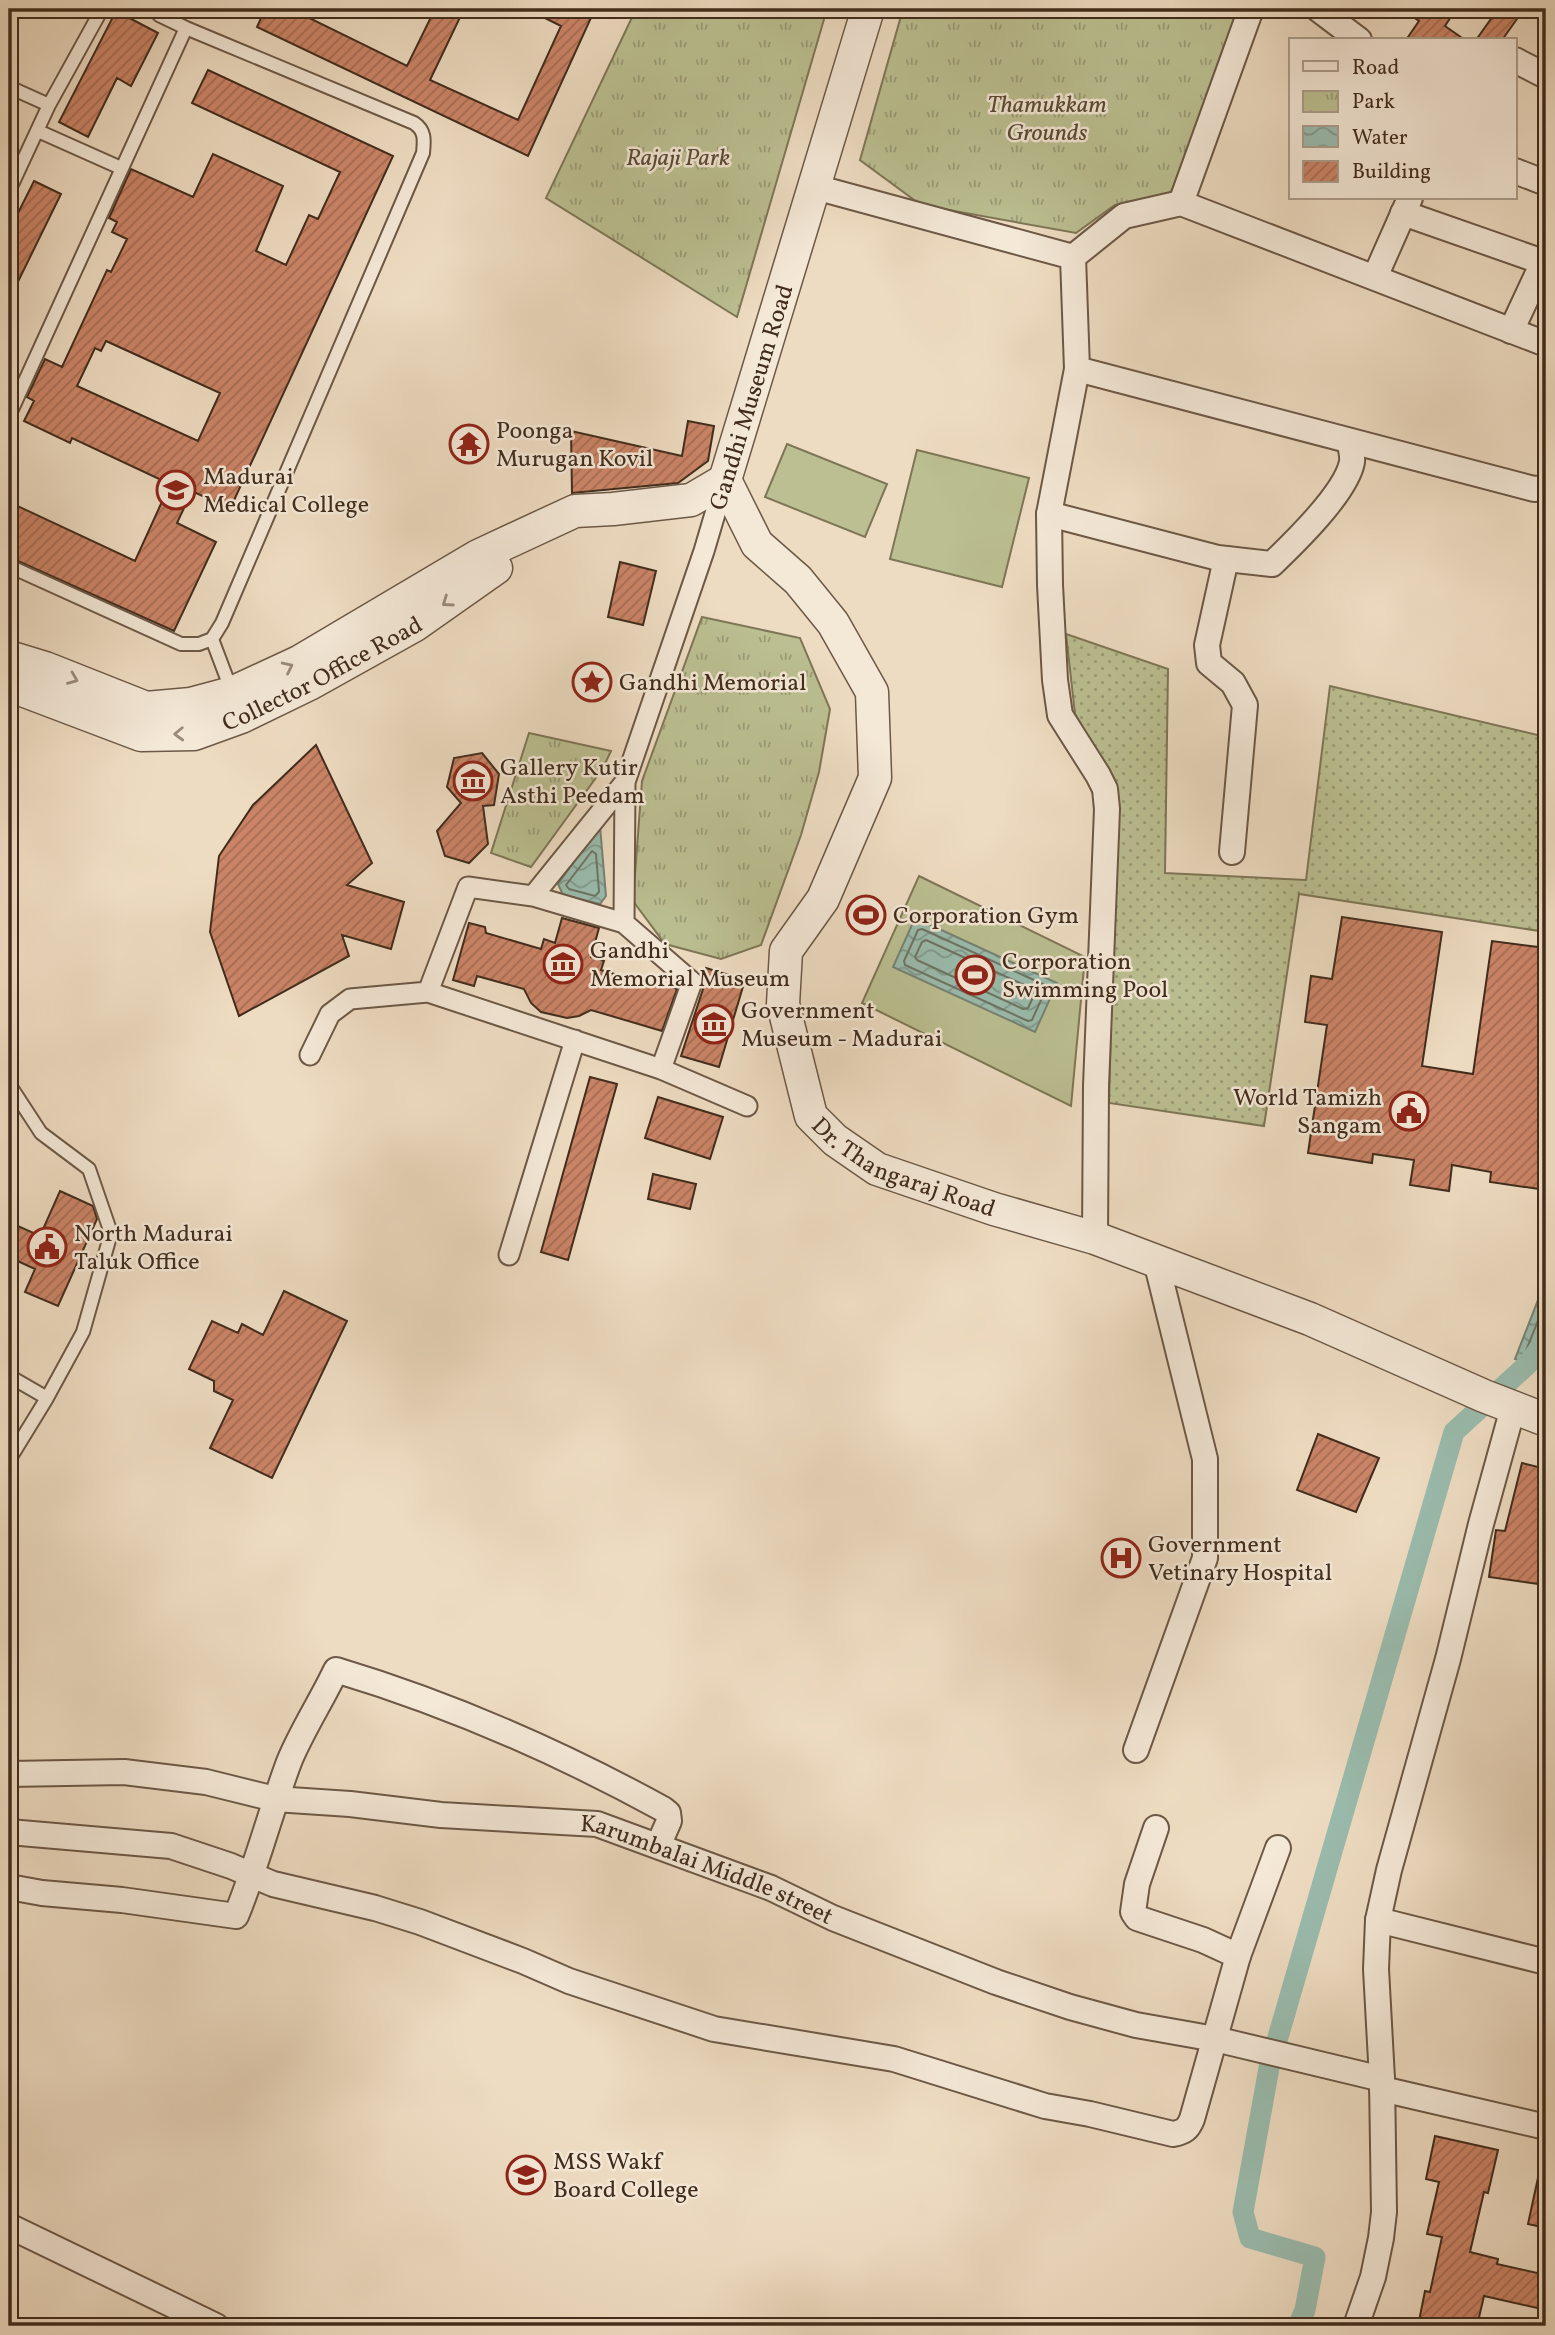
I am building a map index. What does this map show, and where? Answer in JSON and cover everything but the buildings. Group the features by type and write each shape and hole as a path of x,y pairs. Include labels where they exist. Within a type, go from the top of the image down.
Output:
{"street":[{"name":"Gandhi Museum Road","path":"624,923 625,782 704,551 868,9"},
{"path":"1181,203 1251,9"},
{"path":"1318,9 1343,17 1358,38"},
{"path":"1516,61 1546,76"},
{"path":"1516,171 1546,183"},
{"path":"814,187 1073,257"},
{"path":"1073,257 1124,216 1181,203 1546,344"},
{"path":"1375,277 1407,205 1545,259 1511,331"},
{"path":"1073,257 1077,369 1049,514 1050,585 1055,680 1060,715 1098,775 1105,789 1107,809 1096,1086 1095,1238"},
{"path":"1077,369 1534,489 1546,488"},
{"path":"1049,514 1226,559 1272,564 1313,525 1344,480 1352,462 1350,441"},
{"name":"Collector Office Road","path":"9,685 141,735 194,734 237,705 311,682 415,625 492,570 572,534 613,509 691,499 725,480"},
{"name":"Dr. Thangaraj Road","path":"725,480 757,544 798,580 833,623 872,692 875,778 823,899 786,951 783,1004 811,1116 835,1140 877,1169 994,1209 1095,1238 1310,1319 1503,1404 1546,1420"},
{"path":"1226,559 1207,645 1209,663 1233,683 1245,705 1232,852"},
{"name":"Collector Office Road","path":"9,657 45,668 146,708 191,704 237,705"},
{"name":"Gandhi Museum Road","path":"533,896 625,782"},
{"path":"428,992 468,887 533,896 624,923 692,982 661,1069"},
{"path":"310,1055 330,1014 350,999 428,992 661,1069 747,1106"},
{"path":"509,1255 575,1040"},
{"path":"1136,1750 1205,1558 1205,1459 1156,1261"},
{"path":"1356,2326 1373,2277 1384,2212 1382,2084 1376,1969 1378,1920 1481,1524 1503,1404"},
{"path":"9,1887 236,1916 253,1875 275,1799 291,1758 336,1670 434,1703 537,1746 663,1809 668,1813 669,1821 658,1846"},
{"name":"Karumbalai Middle street","path":"9,1773 124,1772 206,1782 275,1799 351,1804 441,1815 597,1824 771,1888 833,1918 996,1982 1070,2007 1136,2025 1215,2039 1284,2056 1546,2127"},
{"path":"1156,1828 1137,1884 1133,1912 1137,1918 1203,1940 1238,1956"},
{"path":"9,1832 171,1846 273,1884 375,1908 419,1922 569,1980 714,2029 894,2059 1045,2106 1173,2134 1188,2128 1238,1956 1278,1848"},
{"path":"1378,1920 1546,1962"},
{"path":"9,2225 216,2326"}],"lane":[{"path":"9,191 49,106 102,9"},
{"path":"9,566 181,644 199,644 212,639 222,623 423,153 424,136 421,127 414,123 186,28 159,15 154,9"},
{"path":"9,416 15,384 186,28"},
{"path":"9,87 49,106"},
{"path":"38,131 121,168"},
{"path":"212,639 237,705"},
{"path":"9,1084 41,1133 89,1169 111,1233 83,1332 9,1460"},
{"path":"9,1376 47,1398"}],"green space":[{"name":"Rajaji Park","path":"636,9 827,9 737,317 546,198"},
{"name":"Thamukkam Grounds","path":"903,9 1241,9 1170,195 1115,205 1076,233 921,205 860,160"},
{"path":"787,444 887,484 865,537 765,497"},
{"path":"917,450 1029,478 1002,587 890,559"},
{"path":"702,617 800,638 830,709 819,772 801,835 761,945 721,959 665,944 633,901 642,781"},
{"path":"1066,634 1168,669 1165,873 1306,880 1330,686 1546,737 1546,932 1299,894 1264,1126 1109,1103 1117,787 1075,714"},
{"path":"529,733 611,751 603,768 531,867 491,853"},
{"path":"919,876 1085,957 1071,1106 862,1003"}],"water":[{"path":"600,826 606,896 600,904 563,895 558,884"},
{"name":"Corporation Swimming Pool","path":"915,918 1057,983 1035,1032 893,967"},
{"path":"1546,1290 1546,1371 1515,1359 1538,1300"}],"waterway":[{"path":"1298,2326 1305,2310 1315,2257 1250,2238 1243,2212 1269,2068 1454,1432 1528,1364 1546,1340"}],"place":[{"name":"Poonga Murugan Kovil","path":"469,444"},
{"name":"Madurai Medical College","path":"176,490"},
{"name":"Gandhi Memorial","path":"592,682"},
{"name":"Gallery Kutir Asthi Peedam","path":"473,781"},
{"name":"Corporation Gym","path":"866,915"},
{"name":"Gandhi Memorial Museum","path":"563,964"},
{"name":"Corporation Swimming Pool","path":"975,975"},
{"name":"Government Museum - Madurai","path":"714,1024"},
{"name":"World Tamizh Sangam","path":"1409,1111"},
{"name":"North Madurai Taluk Office","path":"47,1247"},
{"name":"Government Vetinary Hospital","path":"1121,1558"},
{"name":"MSS Wakf Board College","path":"526,2175"}]}
